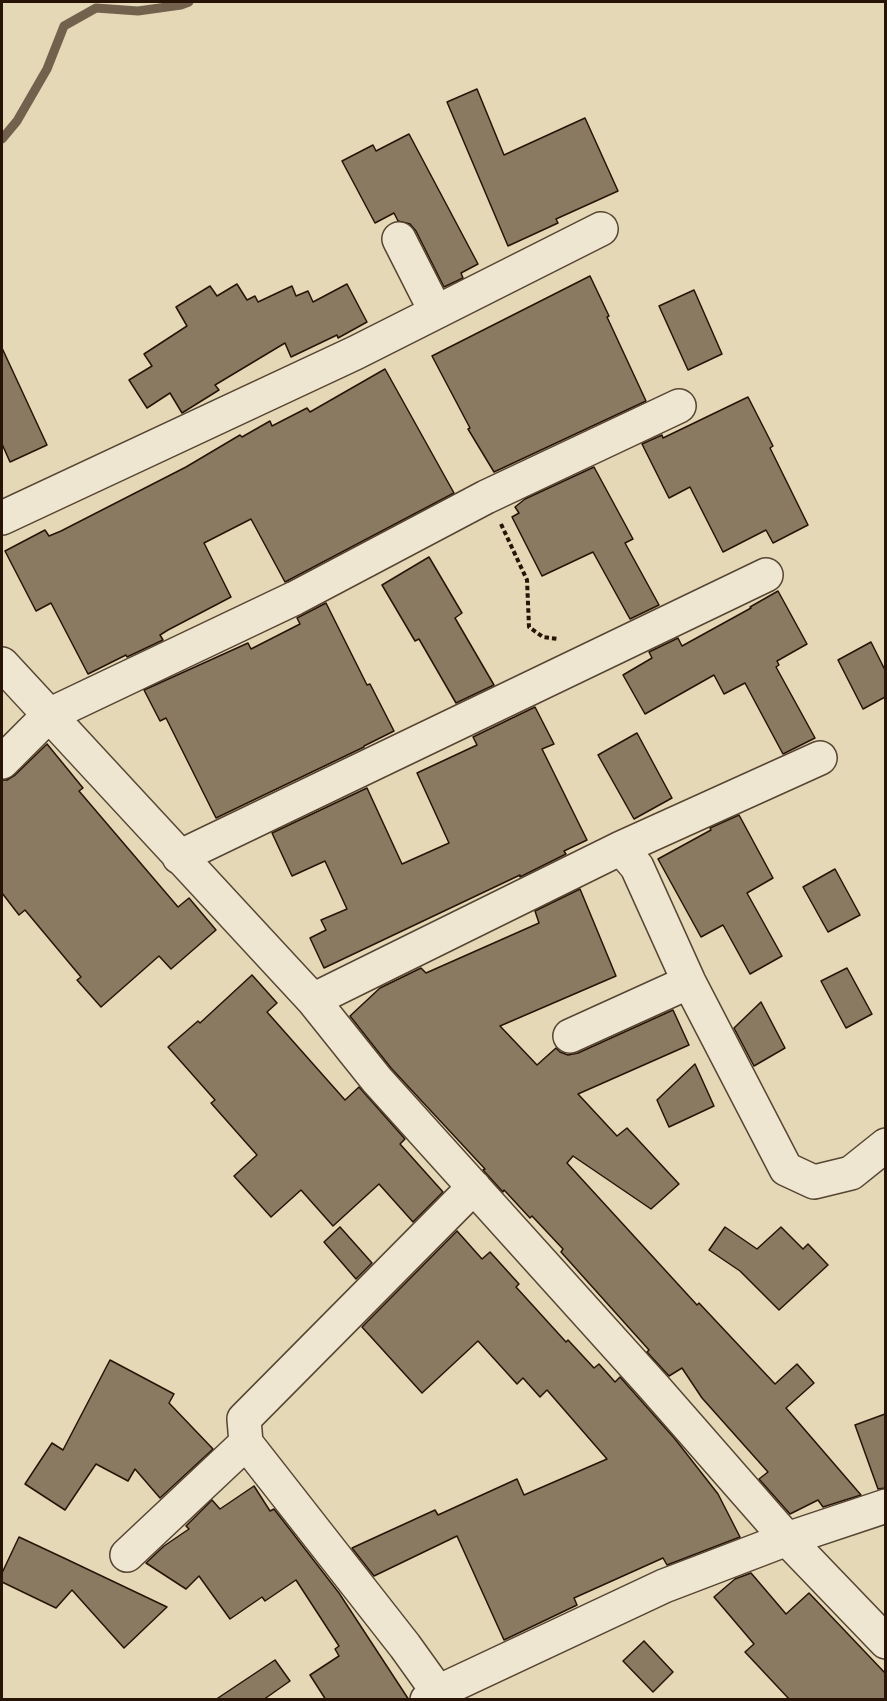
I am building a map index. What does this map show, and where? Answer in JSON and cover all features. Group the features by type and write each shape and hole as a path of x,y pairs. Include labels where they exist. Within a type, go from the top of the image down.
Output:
{"street":[{"path":"2,518 355,353 601,229"},
{"path":"399,239 436,312"},
{"path":"2,762 49,715 295,598 486,497 679,406"},
{"path":"179,857 766,575"},
{"path":"2,664 313,1000 377,1080 787,1539 885,1642"},
{"path":"313,1000 621,848 820,758"},
{"path":"621,848 637,867 689,982 786,1169 814,1182 851,1173 885,1145"},
{"path":"570,1036 689,982"},
{"path":"474,1187 244,1419 246,1443 405,1646 433,1696 664,1586 787,1539 885,1506"},
{"path":"127,1555 246,1443"}],"path":[{"path":"486,497 527,580 529,627 543,637 564,639 601,655"}],"building":[{"path":"477,89 504,155 585,118 618,191 556,219 558,223 508,246 447,102"},
{"path":"409,134 478,264 461,273 463,278 444,287 416,231 410,224 398,221 394,213 375,223 342,161 373,145 376,151"},
{"path":"590,276 646,401 494,472 468,429 470,428 432,356"},
{"path":"237,284 247,300 255,296 258,302 292,286 296,296 308,291 313,302 347,284 367,322 338,338 337,335 291,357 285,343 215,385 219,390 182,413 170,393 147,408 129,380 152,366 144,354 187,326 176,307 210,286 217,296"},
{"path":"694,290 722,354 688,370 659,306"},
{"path":"2,348 47,445 10,462 2,444"},
{"path":"385,369 454,493 285,582 251,519 204,543 231,597 160,635 163,640 88,674 51,603 36,611 5,551 45,530 49,536 61,531 270,421 272,426 307,408 310,412"},
{"path":"748,397 773,446 770,448 808,525 773,543 766,530 723,552 690,487 669,498 642,444 662,435 663,438"},
{"path":"594,467 633,539 625,543 659,605 630,619 593,552 542,576 512,517 519,513 515,507 525,499"},
{"path":"429,557 462,613 455,618 494,685 456,703 419,639 415,641 382,585"},
{"path":"778,591 807,644 777,661 779,665 776,667 815,738 783,754 745,683 724,694 714,675 645,714 623,675 652,658 649,652 678,638 682,646"},
{"path":"326,603 367,685 370,684 394,731 216,818 166,718 160,721 144,690 248,643 251,649 300,624 297,618"},
{"path":"871,642 885,670 885,697 863,709 838,660"},
{"path":"535,707 554,744 542,749 587,840 564,851 566,854 520,877 520,875 324,968 310,938 326,930 321,920 347,909 325,861 292,876 272,833 367,788 402,864 449,843 417,773 477,745 473,737"},
{"path":"637,733 672,798 634,819 598,755"},
{"path":"47,744 83,788 79,791 178,907 189,898 216,930 171,969 159,956 101,1007 77,980 81,977 25,910 19,915 2,893 2,780 15,775"},
{"path":"739,815 773,878 747,893 782,956 750,974 723,925 701,937 658,859 711,830 710,828"},
{"path":"835,869 860,915 828,932 803,887"},
{"path":"580,889 616,976 500,1026 537,1065 556,1048 568,1055 578,1053 673,1010 689,1045 578,1094 617,1136 627,1128 679,1184 651,1209 573,1156 567,1163 697,1305 699,1303 775,1384 797,1364 814,1383 786,1408 861,1495 823,1507 818,1500 790,1514 759,1479 768,1472 702,1398 682,1368 669,1376 647,1352 649,1350 561,1252 563,1249 532,1216 530,1218 504,1190 503,1192 483,1170 485,1169 391,1068 350,1016 380,988 421,968 426,973 539,923 535,911"},
{"path":"847,968 872,1014 846,1028 821,981"},
{"path":"252,975 277,1003 267,1012 345,1100 359,1087 405,1139 400,1144 443,1192 413,1222 379,1184 333,1226 301,1190 271,1217 234,1176 257,1155 211,1103 215,1100 168,1047 198,1021 200,1023"},
{"path":"761,1002 785,1048 754,1066 734,1028"},
{"path":"695,1064 714,1106 669,1127 657,1100"},
{"path":"340,1227 372,1263 356,1279 324,1242"},
{"path":"725,1227 757,1249 781,1227 803,1249 808,1244 828,1265 779,1310 740,1271 709,1250"},
{"path":"457,1231 482,1259 490,1252 519,1284 516,1287 566,1342 568,1340 594,1368 599,1364 615,1382 620,1377 675,1439 718,1494 740,1537 667,1565 663,1558 574,1598 577,1605 504,1640 457,1536 374,1576 352,1548 435,1510 438,1515 517,1479 524,1495 607,1459 547,1390 540,1397 523,1378 517,1384 478,1341 422,1393 362,1327"},
{"path":"110,1360 174,1394 169,1403 213,1449 160,1498 135,1469 128,1481 96,1464 65,1510 25,1484 52,1443 63,1450"},
{"path":"885,1414 885,1488 878,1489 855,1425"},
{"path":"254,1486 270,1511 274,1509 339,1593 409,1700 326,1700 310,1675 339,1656 335,1649 339,1646 296,1580 265,1601 262,1597 230,1619 199,1576 186,1589 146,1563 164,1546 189,1529 186,1526 212,1500 220,1509"},
{"path":"19,1537 167,1607 124,1648 72,1590 56,1608 2,1582 2,1573"},
{"path":"751,1573 786,1614 809,1593 885,1673 885,1700 790,1700 745,1652 754,1644 714,1597 735,1579"},
{"path":"644,1641 673,1672 653,1692 623,1661"},
{"path":"275,1660 290,1681 263,1700 215,1700"}],"waterway":[{"path":"2,139 17,121 47,69 64,26 96,8 138,11 189,2"}]}
